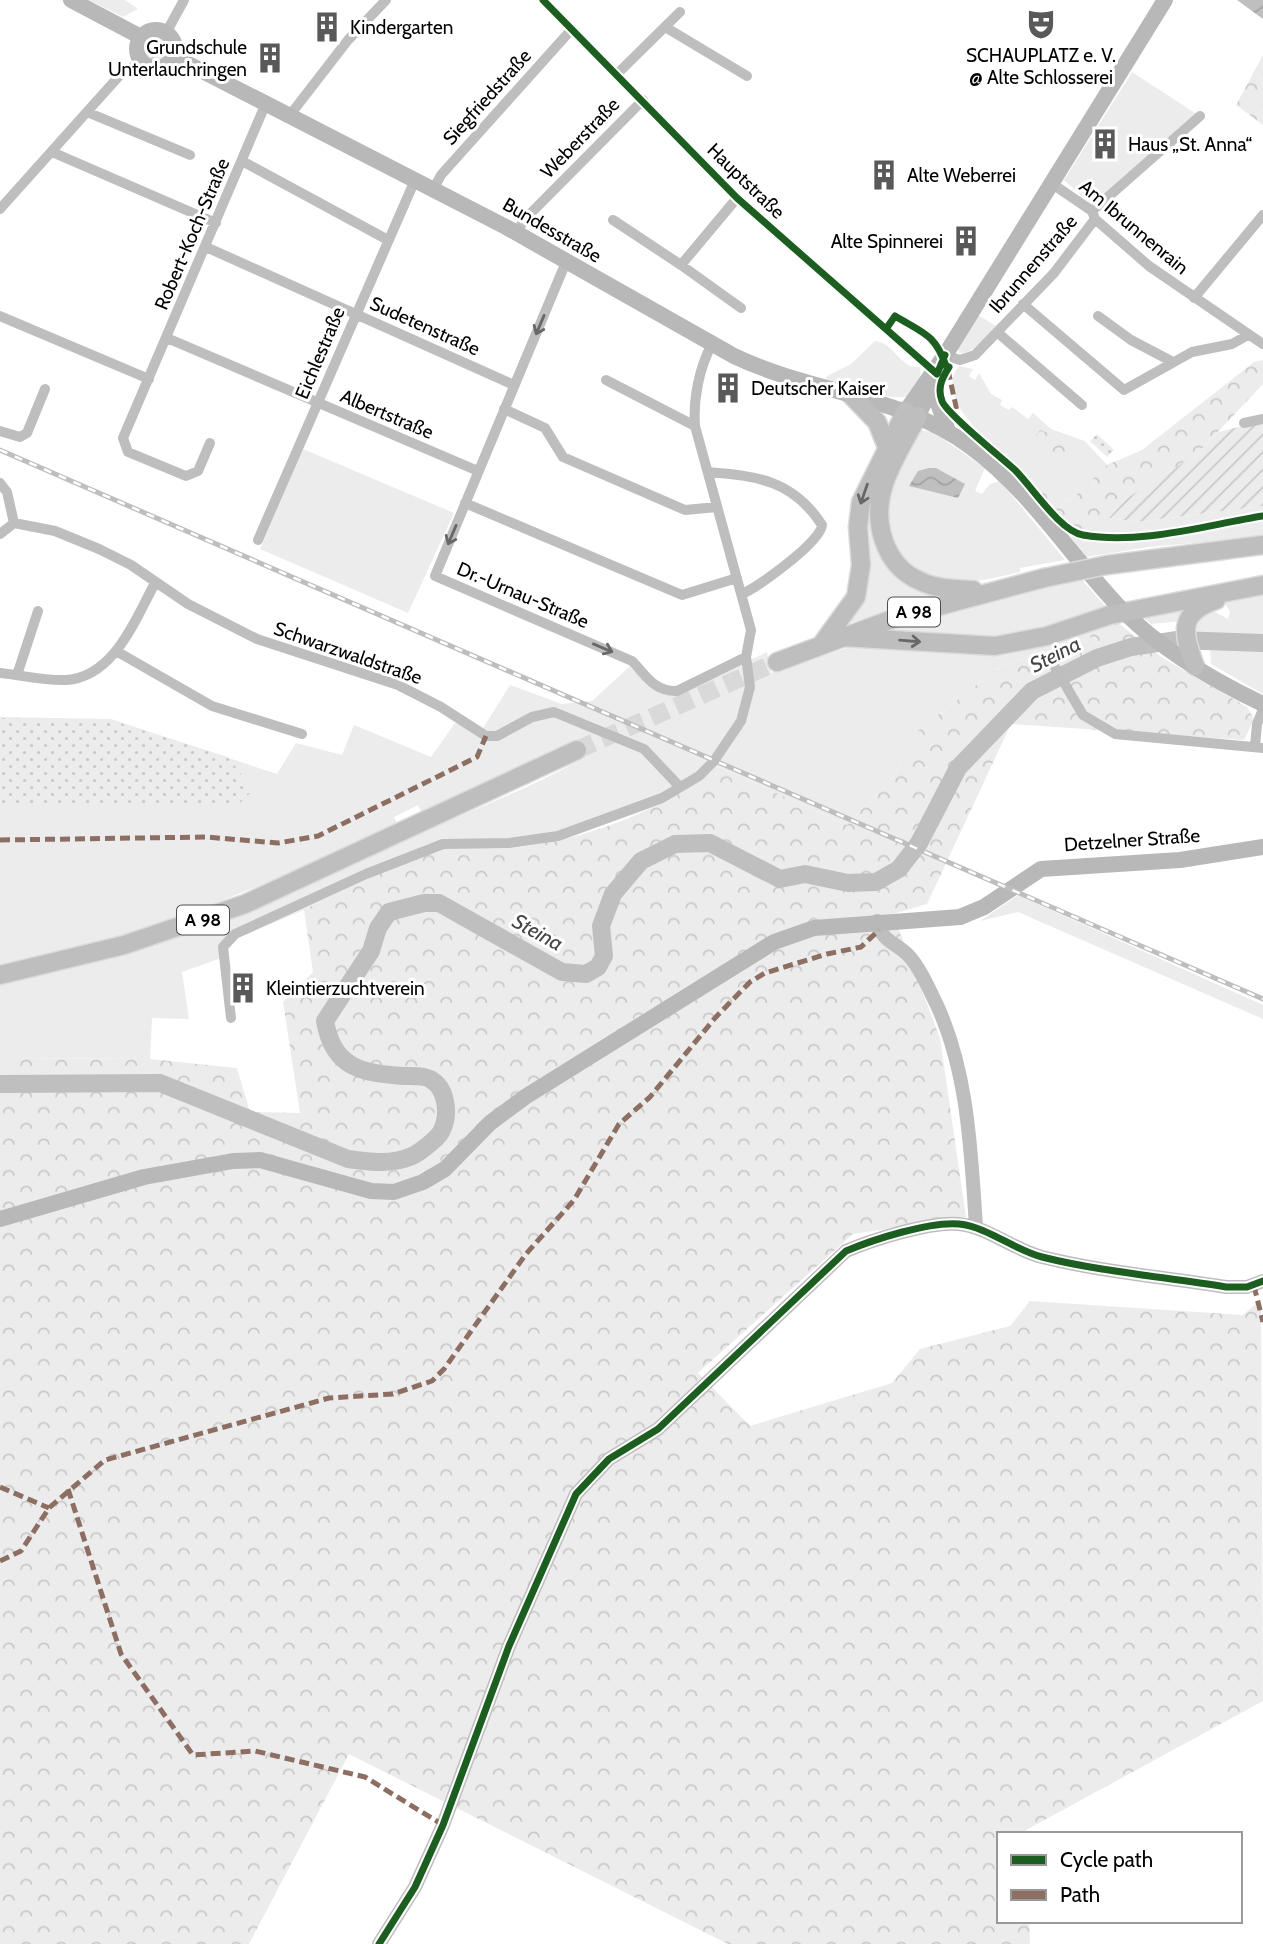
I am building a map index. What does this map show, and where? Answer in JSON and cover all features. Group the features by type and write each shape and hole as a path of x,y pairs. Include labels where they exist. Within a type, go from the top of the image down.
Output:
{"highway":[{"path":"851,395 877,422 887,447"},
{"path":"822,645 856,597 861,576 858,527 861,502 887,447 912,414"},
{"path":"912,414 880,499 880,533 886,548 905,573 919,581 935,587 987,592"},
{"name":"A 98","path":"777,662 898,617 1044,578 1138,559 1263,545"},
{"path":"842,637 995,646 1047,636 1124,612 1263,585"},
{"path":"1190,660 1184,637 1187,620 1205,603 1263,591"},
{"name":"A 98","path":"0,975 124,945 245,904 577,750"}],"main road":[{"path":"71,0 141,37"},
{"path":"912,414 945,355 1165,0"},
{"path":"153,30 166,33 173,41 173,57 159,67 142,61 138,52 141,37 153,30"},
{"name":"Bundesstraße","path":"173,57 516,233 712,344 766,370 912,414 948,431 1008,477 1124,612 1230,688 1263,706"},
{"path":"934,377 948,431"},
{"name":"Detzelner Straße","path":"0,1219 144,1177 233,1161 260,1160 286,1165 371,1191 394,1192 445,1169 491,1123 525,1097 774,942 814,928 960,917 984,907 1041,869 1180,860 1263,847"}],"street":[{"path":"166,33 184,0"},
{"path":"290,115 348,40 386,0"},
{"name":"Hauptstraße","path":"543,0 737,198 934,377"},
{"path":"616,75 680,12"},
{"path":"665,27 747,76"},
{"name":"Siegfriedstraße","path":"433,190 441,175 571,30"},
{"path":"0,209 120,75 142,61"},
{"name":"Weberstraße","path":"516,233 525,219 643,100"},
{"name":"Robert-Koch-Straße","path":"210,443 198,471 186,476 128,452 123,438 266,103"},
{"path":"87,112 190,155"},
{"name":"Ibrunnenstraße","path":"945,355 953,359 968,359 997,332 1054,273 1093,215 1200,116"},
{"path":"52,152 216,223"},
{"path":"242,162 388,240"},
{"name":"Eichlestraße","path":"258,540 415,180"},
{"name":"Am Ibrunnenrain","path":"1051,183 1093,215 1149,266 1263,344"},
{"name":"Hauptstraße","path":"681,265 737,198"},
{"name":"Am Ibrunnenrain","path":"1194,298 1263,215"},
{"path":"613,220 741,307"},
{"name":"Sudetenstraße","path":"206,247 514,385"},
{"name":"Dr.-Urnau-Straße","path":"566,262 435,576 632,661 656,687 665,691 677,691 746,657"},
{"path":"1023,304 1124,390 1171,361 1192,352 1232,344 1248,335"},
{"path":"0,316 149,379"},
{"path":"1098,316 1130,340 1171,361"},
{"name":"Ibrunnenstraße","path":"997,332 1082,405"},
{"name":"Albertstraße","path":"167,338 478,471"},
{"path":"231,1018 223,947 235,934 405,857 443,844 509,844 558,836 662,798 699,776 714,761 741,721 750,687 746,657 751,630 695,426 696,396 706,355 712,344"},
{"path":"606,380 695,426"},
{"path":"0,431 20,437 27,433 45,389"},
{"path":"504,409 545,428 563,457 685,510 717,507"},
{"path":"708,472 772,481 802,501 822,525 818,536 786,564 758,587 743,594"},
{"path":"0,483 7,492 14,523 0,534"},
{"path":"465,503 682,595 737,578"},
{"name":"Schwarzwaldstraße","path":"14,523 55,531 99,549 257,639 398,685 441,707 485,736 497,736 533,717 554,712 644,749 679,786"},
{"path":"0,673 64,680 84,677 100,668 116,651 155,583"},
{"path":"17,675 38,611"},
{"path":"116,651 212,706 302,734"},
{"path":"1053,664 1083,715 1115,734 1259,747 1257,724 1263,706"},
{"path":"877,922 883,938 909,956 928,987 953,1050 970,1141 976,1227"},
{"path":"379,1944 415,1887 437,1838 509,1646 576,1494 609,1459 668,1420 846,1251 878,1238 956,1224 976,1227 1000,1241 1042,1257 1226,1287 1247,1287 1263,1281"}],"green space":[{"path":"89,0 125,0 138,9 123,17"},
{"path":"157,35 167,39 171,49 167,59 157,63 147,59 143,49 147,39"},
{"path":"1263,55 1263,125 1236,105"},
{"path":"1132,72 1198,115 1092,205 1064,180"},
{"path":"978,315 996,326 974,348 959,353 958,348"},
{"path":"875,341 887,346 908,364 921,367 920,379 907,397 889,397 825,380 827,376 851,364"},
{"path":"1263,360 1263,384 1197,454 1127,498 1103,526 1075,532 1070,530 1004,456 1011,451 1069,502 1107,465 1142,450 1254,362"},
{"path":"959,366 973,369 969,376 975,380 979,373 991,394 1002,400 1000,405 1009,410 1012,407 1028,419 1033,413 1051,429 1085,441 1107,465 1069,502 1011,451 1004,456 965,416 953,390 953,378"},
{"path":"1263,421 1263,506 1136,522 1109,518 1127,498 1197,454 1218,432"},
{"path":"918,430 933,432 985,468 975,491 982,494 990,484 1000,481 1065,560 1020,568 1020,572 971,582 941,581 913,568 893,541 888,526 886,502 892,479"},
{"path":"1040,430 1069,440 1078,456 1054,473 1032,441"},
{"path":"1097,434 1114,450 1107,457 1090,441"},
{"path":"303,449 454,513 408,613 260,549"},
{"path":"871,489 875,531 940,595 844,625 864,541"},
{"path":"1263,506 1263,537 1149,547 1086,557 1068,533 1103,526 1109,518 1136,522"},
{"path":"1082,580 1106,607 1079,619 1000,637 882,631 1029,590"},
{"path":"1263,594 1263,694 1211,664 1210,646 1195,646 1194,633 1197,621 1210,609 1228,619 1230,612 1225,603"},
{"path":"1195,604 1183,621 1151,624 1142,616"},
{"path":"1117,622 1163,658 1247,707 1254,719 1244,740 1011,724 927,904 893,914 940,1038 966,1217 853,1234 698,1373 750,1426 892,1383 920,1349 1010,1326 1030,1301 1243,1315 1261,1299 1263,1701 1026,1832 997,1832 997,1923 1029,1923 1030,1944 728,1944 349,1754 249,1944 0,1944 0,1058 150,1059 237,1068 250,1112 300,1113 283,1002 313,972 304,910 370,874 423,853 458,846 510,848 538,844 565,839 620,822 671,797 717,766 847,825 894,776 916,732 1001,666 1090,640 1091,625"},
{"path":"1091,625 1090,640 1001,666 916,732 894,776 847,825 717,766 665,803 562,840 509,848 442,848 366,876 304,910 237,938 228,948 227,956 182,972 189,1019 152,1018 150,1059 0,1058 0,983 113,957 222,920 328,876 528,786 582,758 573,743 422,814 418,805 394,817 398,826 203,908 104,940 0,965 0,717 111,719 277,774 296,743 342,755 354,725 431,757 455,723 482,730 510,685 562,704 592,701 629,667 660,693 676,695 767,652 771,673 850,647 867,645 936,649"},
{"path":"0,718 117,722 228,757 253,790 236,807 0,804"},
{"path":"1018,895 1263,1005 1263,1019 1018,912 980,921"}],"water":[{"path":"1237,0 1263,0 1263,19"},
{"path":"936,468 965,484 958,498 909,486 918,471"}],"waterway":[{"path":"1244,423 1263,419"},
{"name":"Steina","path":"0,1084 160,1083 348,1159 380,1162 404,1159 423,1149 441,1132 446,1110 440,1089 436,1083 424,1077 375,1073 351,1065 335,1049 325,1021 371,951 378,928 389,912 424,903 439,903 562,972 586,974 598,967 604,956 601,926 613,894 641,861 675,844 710,843 780,879 805,874 848,883 876,882 899,869 919,843 958,768 1032,691 1097,658 1131,647 1177,640 1263,643"}],"tunnel":[{"path":"577,750 777,662"}],"railway":[{"path":"0,450 1263,999"}],"marked path":[{"path":"948,370 957,411"},
{"path":"0,840 206,837 278,843 318,836 477,757 486,736"},
{"path":"0,1561 21,1551 49,1508 105,1460 329,1398 393,1394 432,1381 444,1369 526,1254 574,1200 619,1124 650,1097 715,1018 750,982 765,973 827,954 861,947 879,930"},
{"path":"1254,1286 1263,1322"},
{"path":"0,1487 49,1508"},
{"path":"68,1489 121,1654 193,1755 255,1751 365,1777 443,1825"}],"cycle path":[{"path":"543,0 737,198 937,374 945,355"},
{"path":"886,329 895,316 921,331 937,347 946,366"},
{"path":"949,367 940,387 942,401 946,407 1015,470 1056,517 1074,532 1128,538 1173,533 1263,516"},
{"path":"379,1944 415,1887 443,1825 509,1646 576,1494 609,1459 658,1429 846,1251 917,1228 959,1224 980,1229 1032,1254 1088,1267 1226,1287 1247,1287 1263,1281"}],"place":[{"name":"SCHAUPLATZ e. V. @ Alte Schlosserei","path":"1041,24"},
{"name":"Kindergarten","path":"327,27"},
{"name":"Grundschule Unterlauchringen","path":"270,58"},
{"name":"Haus „St. Anna“","path":"1105,144"},
{"name":"Alte Weberrei","path":"884,175"},
{"name":"Alte Spinnerei","path":"966,241"},
{"name":"Deutscher Kaiser","path":"728,388"},
{"name":"Kleintierzuchtverein","path":"243,988"}]}
